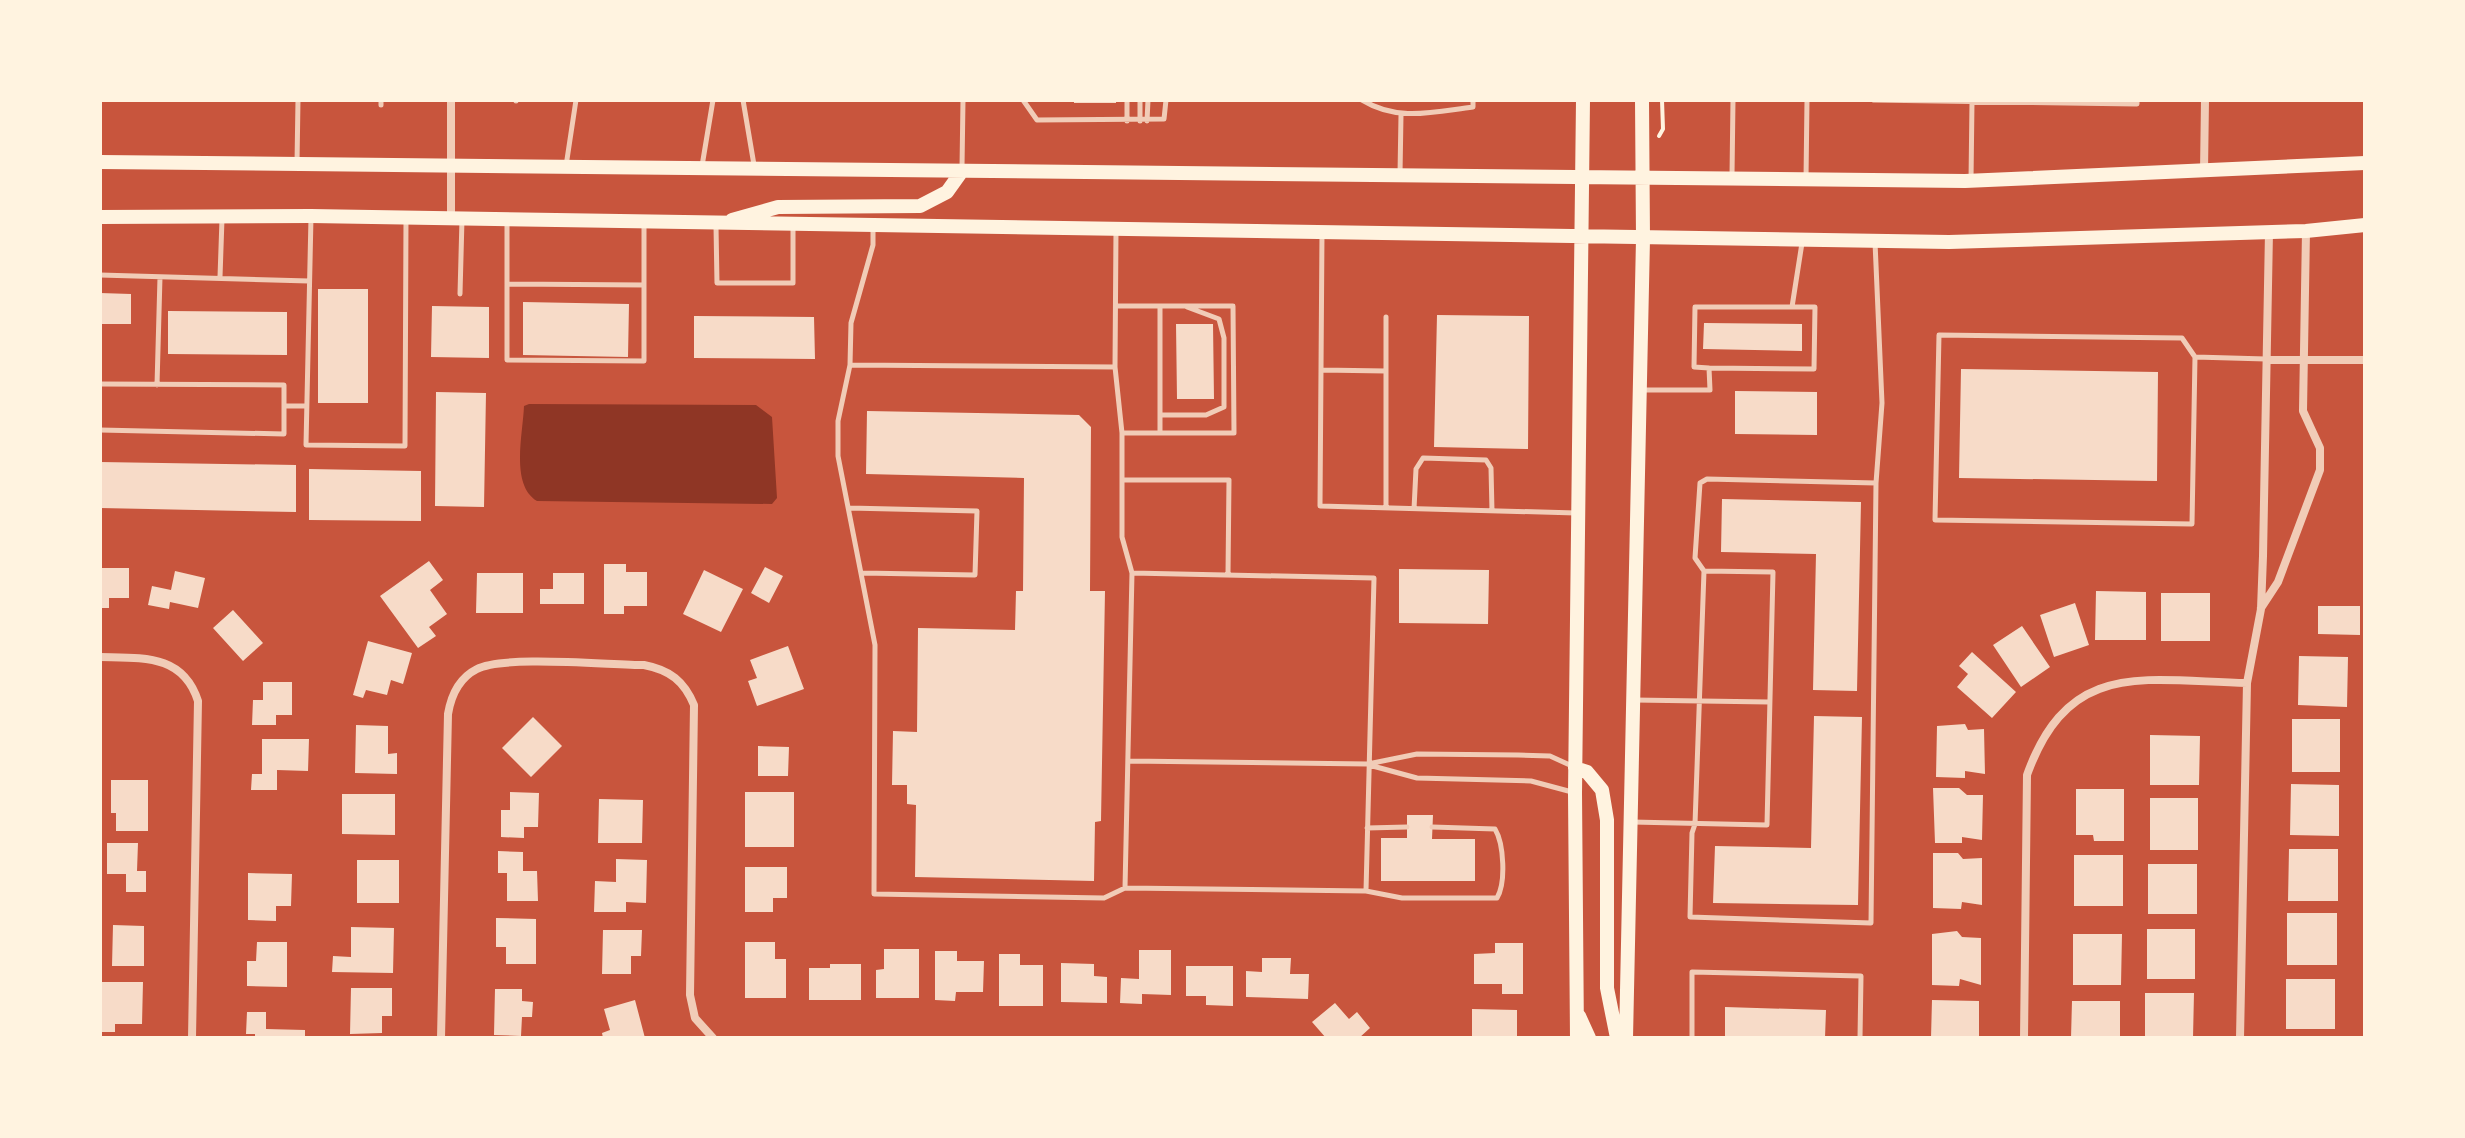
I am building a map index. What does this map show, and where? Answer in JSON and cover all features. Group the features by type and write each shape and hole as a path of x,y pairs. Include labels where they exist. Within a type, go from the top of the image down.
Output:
{"main road":[{"path":"1577,1038 1575,768 1583,100"},
{"path":"1626,1038 1643,239 1642,100"},
{"path":"100,162 1971,181 2365,163"},
{"path":"716,224 778,207 920,206 947,192 962,171"},
{"path":"100,217 311,216 1875,241 2306,231 2365,225"},
{"path":"1575,768 1587,772 1602,790 1607,820 1607,988 1617,1038"},
{"path":"1577,1013 1589,1038"}],"street":[{"path":"451,100 451,167 457,218"},
{"path":"2204,171 2205,100"},
{"path":"2261,609 2278,582 2320,470 2320,448 2303,411 2306,231"},
{"path":"2240,1038 2247,683 2261,609 2269,232"},
{"path":"2268,360 2365,360"},
{"path":"100,657 167,662 184,673 198,701 192,1038"},
{"path":"441,1038 448,714 451,699 464,677 493,664 644,665 678,678 694,705 690,995 695,1018 713,1038"},
{"path":"2024,1038 2027,775 2039,742 2056,716 2086,694 2117,682 2247,683"}],"lane":[{"path":"297,165 298,100"},
{"path":"565,168 576,100"},
{"path":"702,169 713,100"},
{"path":"743,100 755,170"},
{"path":"962,171 963,100"},
{"path":"1023,100 1037,120 1127,121 1164,119 1166,100"},
{"path":"1127,100 1127,121"},
{"path":"1140,100 1143,121"},
{"path":"1143,121 1148,100"},
{"path":"1362,100 1381,111 1401,115 1473,107 1473,100"},
{"path":"1381,100 1381,111"},
{"path":"1732,180 1733,100"},
{"path":"1806,180 1807,100"},
{"path":"1873,100 2137,104 2137,100"},
{"path":"1971,181 1972,101"},
{"path":"1400,175 1401,115"},
{"path":"311,216 306,445 405,446 406,218"},
{"path":"220,277 222,217"},
{"path":"457,218 460,294"},
{"path":"507,220 507,360 644,361 644,223"},
{"path":"716,224 717,283 793,283 793,225"},
{"path":"873,226 873,245 851,323 850,365 838,421 838,456 875,645 874,894 1104,898 1125,888 1366,891 1402,898 1497,898 1501,889 1501,859 1500,839 1495,829 1432,827"},
{"path":"1116,230 1115,367 1122,433 1122,537 1132,573 1125,888"},
{"path":"1322,232 1320,506 1578,513"},
{"path":"1792,307 1803,239"},
{"path":"1875,241 1882,403 1876,483 1871,923 1690,917 1704,571 1695,555 1700,483 1707,479 1876,483"},
{"path":"100,275 309,281"},
{"path":"157,385 160,277"},
{"path":"507,284 644,285"},
{"path":"1116,306 1233,306 1234,433 1122,433"},
{"path":"1160,306 1160,433"},
{"path":"1160,415 1206,415 1224,407 1224,338 1219,319 1185,306"},
{"path":"1695,307 1815,307 1814,369 1709,368 1694,367 1695,307"},
{"path":"1386,317 1386,508"},
{"path":"1939,335 2182,338 2195,357 2192,524 1935,520 1939,335"},
{"path":"2195,357 2268,360"},
{"path":"850,365 1115,367"},
{"path":"1640,390 1710,390 1709,368"},
{"path":"1321,370 1386,371"},
{"path":"100,384 284,385 284,434 100,430"},
{"path":"284,406 305,406"},
{"path":"1414,509 1416,469 1423,458 1486,460 1491,468 1492,511"},
{"path":"1122,480 1229,480 1228,574"},
{"path":"849,508 977,511 975,575 862,573"},
{"path":"1631,822 1767,825 1773,572 1704,571"},
{"path":"1132,573 1374,578 1366,891"},
{"path":"1633,700 1769,702"},
{"path":"1128,761 1368,764 1417,754 1518,755 1550,756 1575,768"},
{"path":"1368,764 1417,778 1531,781 1575,793"},
{"path":"1367,828 1407,827"},
{"path":"1692,1038 1692,972 1861,976 1860,1038"}],"shaded area":[{"path":"756,405 772,417 777,498 772,504 537,501 523,483 521,471 524,406"}],"building":[{"path":"1074,100 1116,100 1116,103 1074,103"},
{"path":"318,289 368,289 368,403 318,403"},
{"path":"100,293 131,294 131,324 100,324"},
{"path":"523,302 629,304 628,357 523,355"},
{"path":"432,306 489,307 489,358 431,357"},
{"path":"168,311 287,312 287,355 168,354"},
{"path":"1437,315 1529,316 1528,449 1434,447"},
{"path":"694,316 814,317 815,359 694,358"},
{"path":"1704,323 1802,324 1802,351 1703,349"},
{"path":"1176,324 1213,324 1214,399 1177,399"},
{"path":"1961,369 2158,372 2157,481 1959,478"},
{"path":"1735,391 1817,392 1817,435 1735,434"},
{"path":"436,392 486,393 484,507 435,506"},
{"path":"867,411 1079,415 1091,427 1090,591 1105,591 1101,821 1095,822 1094,881 915,877 916,805 907,804 907,785 892,785 893,731 917,732 918,628 1015,630 1016,591 1023,591 1024,478 866,474"},
{"path":"100,462 296,465 296,512 100,508"},
{"path":"309,469 421,471 421,521 309,520"},
{"path":"1722,499 1861,502 1857,691 1813,690 1816,554 1721,552"},
{"path":"429,561 443,580 430,590 447,614 429,627 436,636 418,648 380,596"},
{"path":"604,564 626,564 626,572 647,572 647,606 624,606 624,614 604,614"},
{"path":"765,567 783,576 769,603 751,593"},
{"path":"100,568 129,568 129,598 109,598 109,608 100,608"},
{"path":"1399,569 1489,570 1488,624 1399,623"},
{"path":"704,570 743,589 721,632 683,614"},
{"path":"175,571 205,578 198,608 170,602 169,609 148,605 152,586 171,590"},
{"path":"477,573 523,573 523,613 476,613"},
{"path":"553,573 584,573 584,604 540,604 540,589 553,589"},
{"path":"2096,591 2146,592 2146,640 2095,640"},
{"path":"2161,593 2210,593 2210,641 2161,641"},
{"path":"2075,603 2089,645 2054,657 2040,615"},
{"path":"2318,606 2360,606 2360,635 2318,634"},
{"path":"233,610 263,643 243,661 213,628"},
{"path":"2022,626 2050,667 2021,687 1993,645"},
{"path":"368,641 412,653 403,684 391,680 387,695 366,690 363,698 353,695"},
{"path":"788,646 804,689 757,706 748,681 757,678 750,660"},
{"path":"1972,652 2016,692 1992,718 1957,687 1968,674 1959,666"},
{"path":"2299,656 2348,657 2347,707 2298,705"},
{"path":"263,682 292,682 292,715 276,715 276,725 252,725 253,700 263,700"},
{"path":"1814,716 1862,717 1858,905 1713,903 1715,846 1811,848"},
{"path":"533,717 562,746 531,777 502,748"},
{"path":"2292,719 2340,719 2340,772 2292,772"},
{"path":"1965,724 1968,730 1984,729 1985,774 1965,771 1965,778 1936,777 1937,726"},
{"path":"356,725 388,726 388,754 397,753 397,774 355,773"},
{"path":"2150,735 2200,736 2199,785 2150,785"},
{"path":"262,739 309,739 308,771 277,770 277,790 251,790 252,774 262,774"},
{"path":"758,746 789,747 788,776 758,776"},
{"path":"111,780 148,780 148,831 116,831 116,813 111,813"},
{"path":"2291,784 2339,785 2339,836 2290,835"},
{"path":"1933,788 1959,788 1967,795 1983,795 1982,840 1962,837 1962,843 1935,843"},
{"path":"2076,789 2124,789 2124,841 2094,841 2093,835 2076,835"},
{"path":"510,792 539,793 538,827 524,827 524,838 501,837 501,810 510,810"},
{"path":"745,792 794,792 794,847 745,847"},
{"path":"342,794 395,794 395,835 342,834"},
{"path":"2150,798 2198,798 2198,850 2150,850"},
{"path":"599,799 643,800 642,843 598,843"},
{"path":"1407,815 1433,815 1432,839 1475,839 1475,881 1381,881 1381,838 1407,838"},
{"path":"107,843 138,843 137,871 146,871 146,892 126,892 126,874 107,874"},
{"path":"2289,849 2338,849 2338,901 2288,901"},
{"path":"498,851 523,852 523,871 537,871 538,901 507,901 507,873 498,873"},
{"path":"1933,853 1958,853 1963,859 1982,858 1982,905 1962,902 1961,909 1933,908"},
{"path":"2074,855 2123,855 2123,906 2074,906"},
{"path":"616,859 647,860 646,903 626,902 626,912 594,912 595,881 616,882"},
{"path":"357,860 399,860 399,903 357,903"},
{"path":"2148,864 2197,864 2197,914 2148,914"},
{"path":"745,867 787,867 787,898 773,898 773,912 745,912"},
{"path":"248,873 292,874 291,906 276,906 276,921 248,920"},
{"path":"2287,913 2337,913 2337,965 2287,965"},
{"path":"496,918 536,919 536,964 506,964 506,947 496,947"},
{"path":"113,925 144,926 144,966 112,966"},
{"path":"351,927 394,928 393,973 332,972 333,956 351,957"},
{"path":"2147,929 2195,929 2195,979 2147,979"},
{"path":"603,930 642,930 641,956 631,956 631,974 602,974"},
{"path":"1957,931 1962,937 1981,938 1981,985 1960,979 1959,986 1932,985 1932,934"},
{"path":"2073,934 2122,934 2121,985 2073,985"},
{"path":"257,942 287,942 287,987 247,986 247,961 256,961"},
{"path":"745,942 775,942 775,959 786,959 786,998 745,998"},
{"path":"1495,943 1523,943 1523,994 1502,994 1502,984 1474,984 1474,954 1495,953"},
{"path":"884,949 919,949 919,998 876,998 876,970 884,969"},
{"path":"1139,950 1171,950 1171,995 1142,994 1142,1004 1120,1003 1121,978 1139,979"},
{"path":"935,951 957,951 957,961 984,961 983,992 956,992 955,1001 935,1000"},
{"path":"999,954 1020,954 1020,965 1043,965 1043,1006 999,1006"},
{"path":"1262,958 1291,958 1290,974 1309,974 1308,999 1246,997 1246,971 1262,972"},
{"path":"1061,963 1094,964 1094,976 1107,977 1107,1003 1061,1002"},
{"path":"830,964 861,964 861,1000 809,1000 809,968 830,968"},
{"path":"1186,966 1233,966 1233,1006 1206,1005 1206,996 1186,996"},
{"path":"2286,979 2335,979 2335,1029 2286,1029"},
{"path":"102,982 143,982 142,1024 115,1024 115,1032 101,1032"},
{"path":"351,988 392,988 392,1016 382,1016 382,1033 350,1034"},
{"path":"495,989 522,989 522,1001 533,1002 532,1017 522,1017 521,1036 494,1035"},
{"path":"2145,993 2194,993 2193,1038 2145,1038"},
{"path":"635,1000 645,1038 603,1038 602,1033 610,1030 604,1009"},
{"path":"1932,1000 1979,1001 1979,1038 1931,1038"},
{"path":"2072,1001 2120,1001 2120,1038 2071,1038"},
{"path":"1335,1003 1349,1019 1357,1012 1370,1028 1359,1038 1326,1038 1312,1022"},
{"path":"1725,1007 1826,1010 1825,1038 1725,1038"},
{"path":"1472,1009 1517,1010 1517,1038 1472,1038"},
{"path":"247,1012 266,1012 266,1029 305,1030 305,1038 255,1038 255,1034 246,1034"}]}
